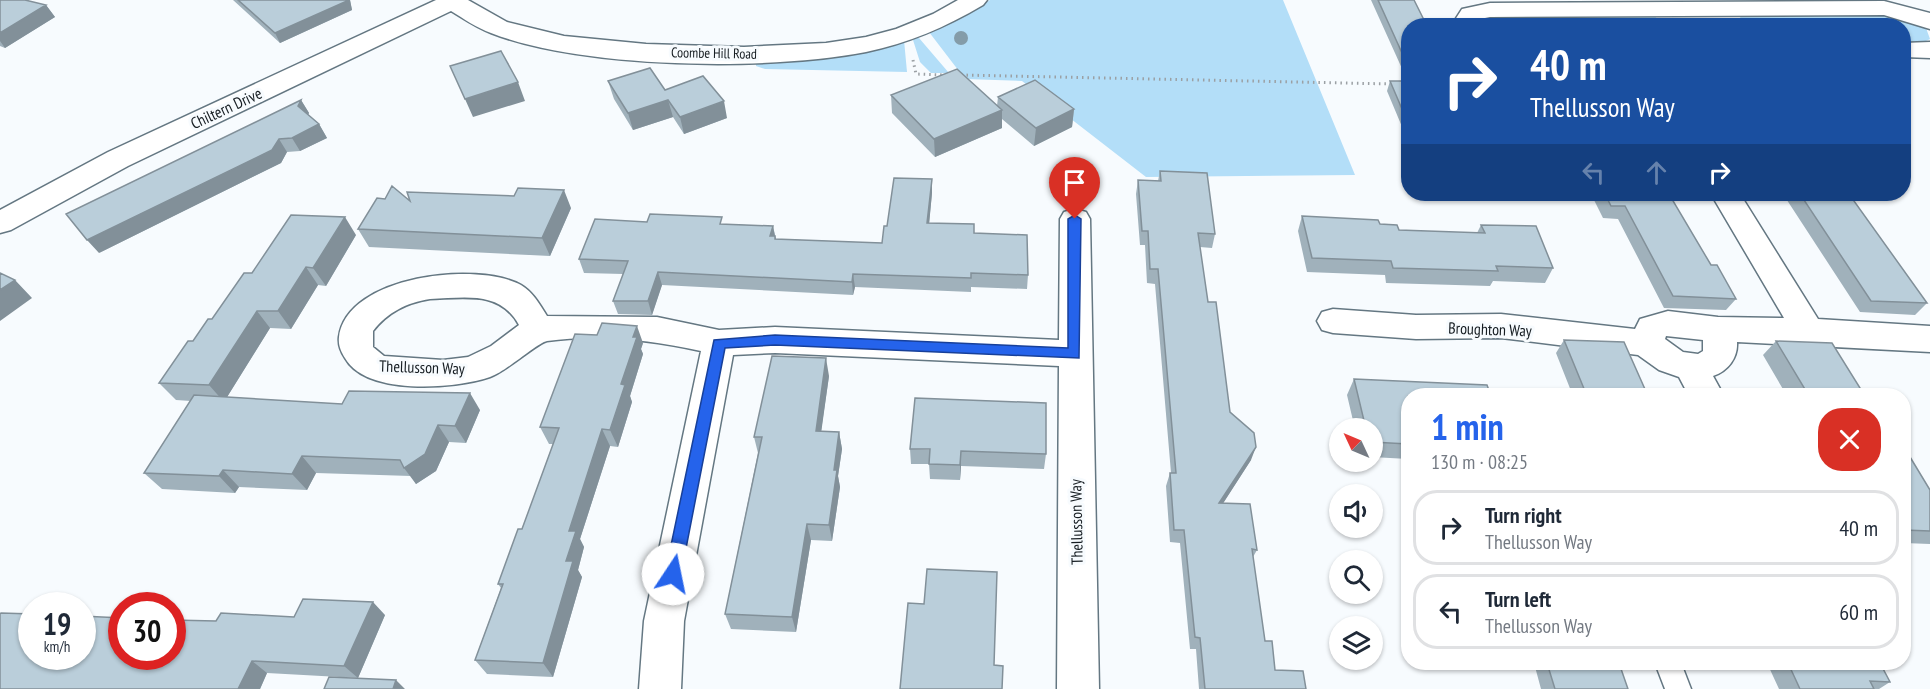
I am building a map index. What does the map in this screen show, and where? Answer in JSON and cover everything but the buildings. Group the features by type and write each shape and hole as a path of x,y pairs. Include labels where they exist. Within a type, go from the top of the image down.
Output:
{"street":[{"name":"Coombe Hill Road","path":"454,1 503,29 550,42 622,51 787,54 859,44 907,33 975,0"},
{"name":"Chiltern Drive","path":"0,223 118,159 454,1"},
{"path":"1468,18 1471,14 1490,10 1884,8 1927,18"},
{"path":"1911,50 1930,50"},
{"path":"1729,201 1808,331"},
{"name":"Thellusson Way","path":"1075,219 1078,689"},
{"name":"Thellusson Way","path":"422,288 505,290 526,308 537,329 495,359 478,368 458,372 378,369 368,363 357,350 354,341 357,329 378,305 392,297 422,288"},
{"name":"Broughton Way","path":"1334,321 1416,327 1501,326 1647,343"},
{"path":"1718,330 1721,347 1699,382 1665,359 1647,343 1652,328 1668,323 1718,330 1808,331 1930,339"},
{"path":"537,329 624,327 657,329 719,343 775,340 1075,354"},
{"path":"660,689 664,621 719,343"}],"lane":[{"path":"1671,670 1678,689"}],"path":[{"path":"907,33 916,74 946,75"},
{"path":"957,75 1397,84"}],"shaded area":[{"path":"990,0 1283,0 1355,175 1146,177 1022,81 965,79 929,32 953,22"},
{"path":"1892,13 1903,18 1741,18 1737,14"},
{"path":"1654,15 1656,18 1493,18 1498,16"},
{"path":"1911,21 1926,28 1930,39 1922,43 1911,44"},
{"path":"916,37 949,73 931,73 920,62 913,40"},
{"path":"904,40 907,72 765,69 756,66 756,61"}],"route":[{"path":"673,574 719,343 775,340 1075,354 1075,219"}]}
